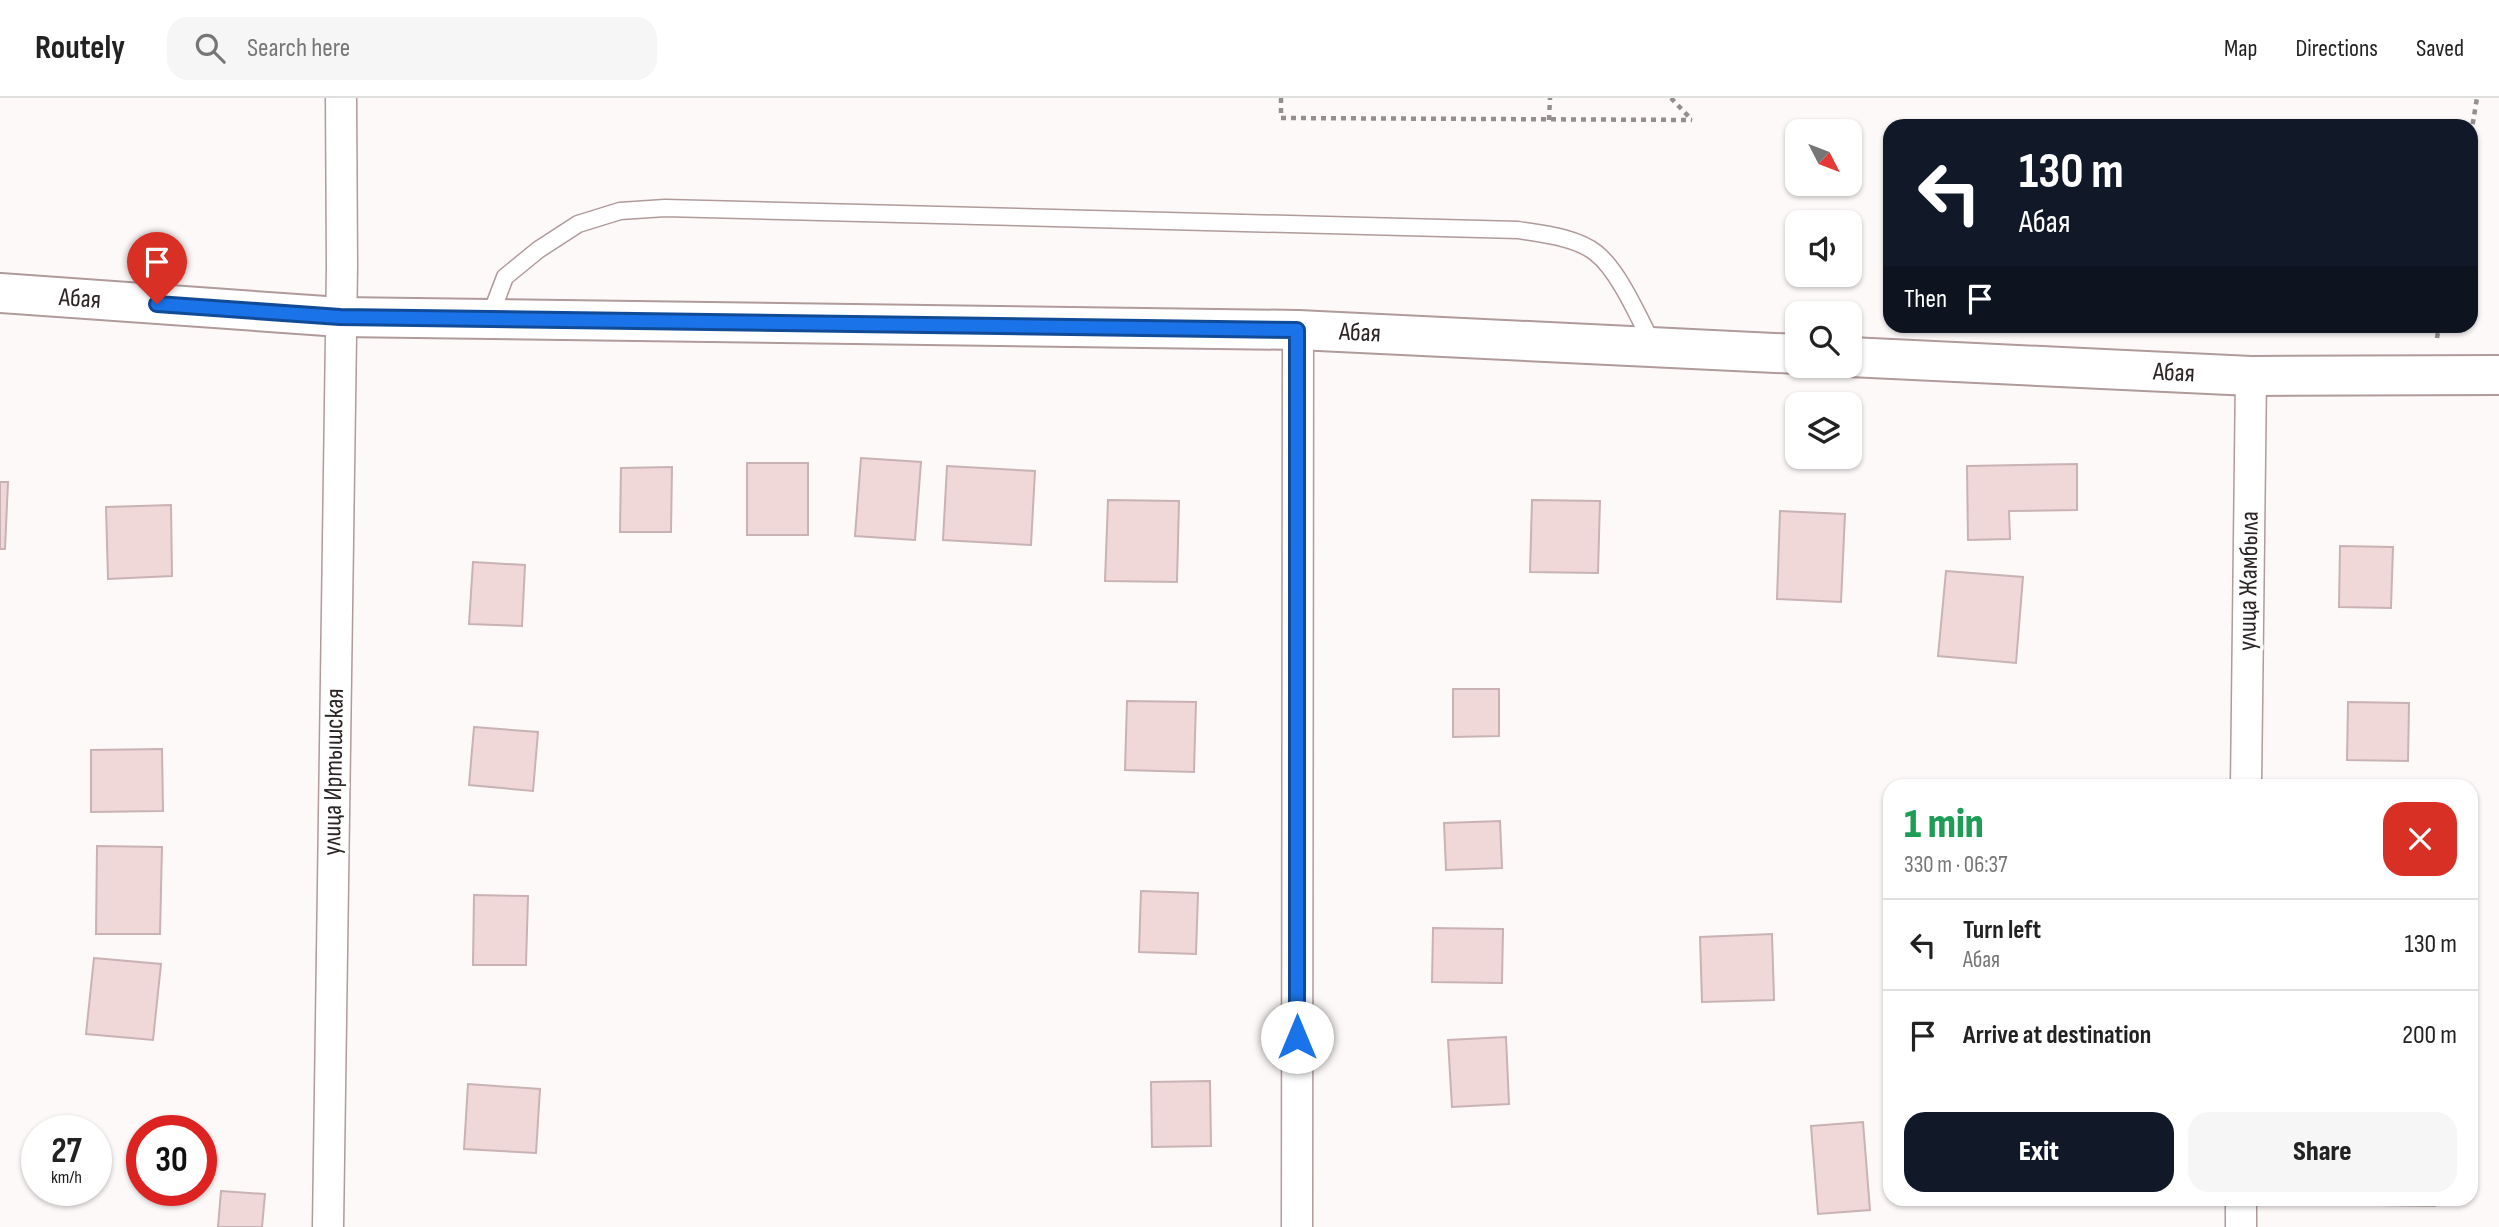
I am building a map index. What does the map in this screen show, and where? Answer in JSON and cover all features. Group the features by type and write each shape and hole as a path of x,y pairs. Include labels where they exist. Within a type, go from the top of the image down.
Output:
{"street":[{"name":"улица Иртышская","path":"328,1227 342,266 341,98"},
{"name":"Абая","path":"0,293 340,317 1297,330 1785,353"},
{"path":"1297,330 1297,1227"},
{"name":"Абая","path":"1862,358 2251,376 2499,374"},
{"name":"улица Жамбыла","path":"2246,779 2251,376"},
{"path":"2241,1227 2242,1206"}],"lane":[{"path":"489,319 505,278 538,250 578,224 620,211 665,208 1518,230 1561,237 1595,252 1619,281 1654,347"}],"path":[{"path":"1281,98 1281,118 1692,120 1671,98"},
{"path":"1549,120 1550,98"},
{"path":"2474,119 2477,98"}],"building":[{"path":"861,458 921,462 915,540 855,536"},
{"path":"747,463 808,463 808,535 747,535"},
{"path":"2077,464 2077,510 2009,511 2010,539 1968,540 1967,466"},
{"path":"947,466 1035,471 1031,545 943,540"},
{"path":"672,467 671,532 620,532 621,468"},
{"path":"0,482 8,482 5,549 0,549"},
{"path":"1108,500 1179,501 1177,582 1105,581"},
{"path":"1532,500 1600,501 1598,573 1530,572"},
{"path":"171,505 172,576 108,579 106,507"},
{"path":"1780,511 1845,514 1841,602 1777,599"},
{"path":"2340,546 2393,547 2391,608 2339,607"},
{"path":"473,562 525,565 522,626 469,624"},
{"path":"1946,571 2023,577 2016,663 1938,656"},
{"path":"1453,689 1499,689 1499,736 1453,737"},
{"path":"1127,701 1196,702 1194,772 1125,770"},
{"path":"2348,702 2409,703 2408,761 2347,760"},
{"path":"474,727 538,732 533,791 469,785"},
{"path":"162,749 163,811 91,812 91,750"},
{"path":"1500,821 1502,868 1446,870 1444,823"},
{"path":"97,846 162,847 160,934 96,934"},
{"path":"1141,891 1198,893 1196,954 1139,952"},
{"path":"474,895 528,896 526,965 473,965"},
{"path":"1433,928 1503,929 1502,983 1432,982"},
{"path":"1772,934 1774,1000 1702,1002 1700,937"},
{"path":"94,958 161,964 153,1040 86,1034"},
{"path":"1506,1037 1509,1104 1452,1107 1448,1040"},
{"path":"1210,1081 1211,1146 1152,1147 1151,1082"},
{"path":"468,1084 540,1089 536,1153 464,1149"},
{"path":"1863,1122 1870,1210 1818,1214 1811,1126"},
{"path":"221,1191 265,1194 262,1227 218,1227"}],"route":[{"path":"157,304 340,317 1297,330 1297,1037"}]}
